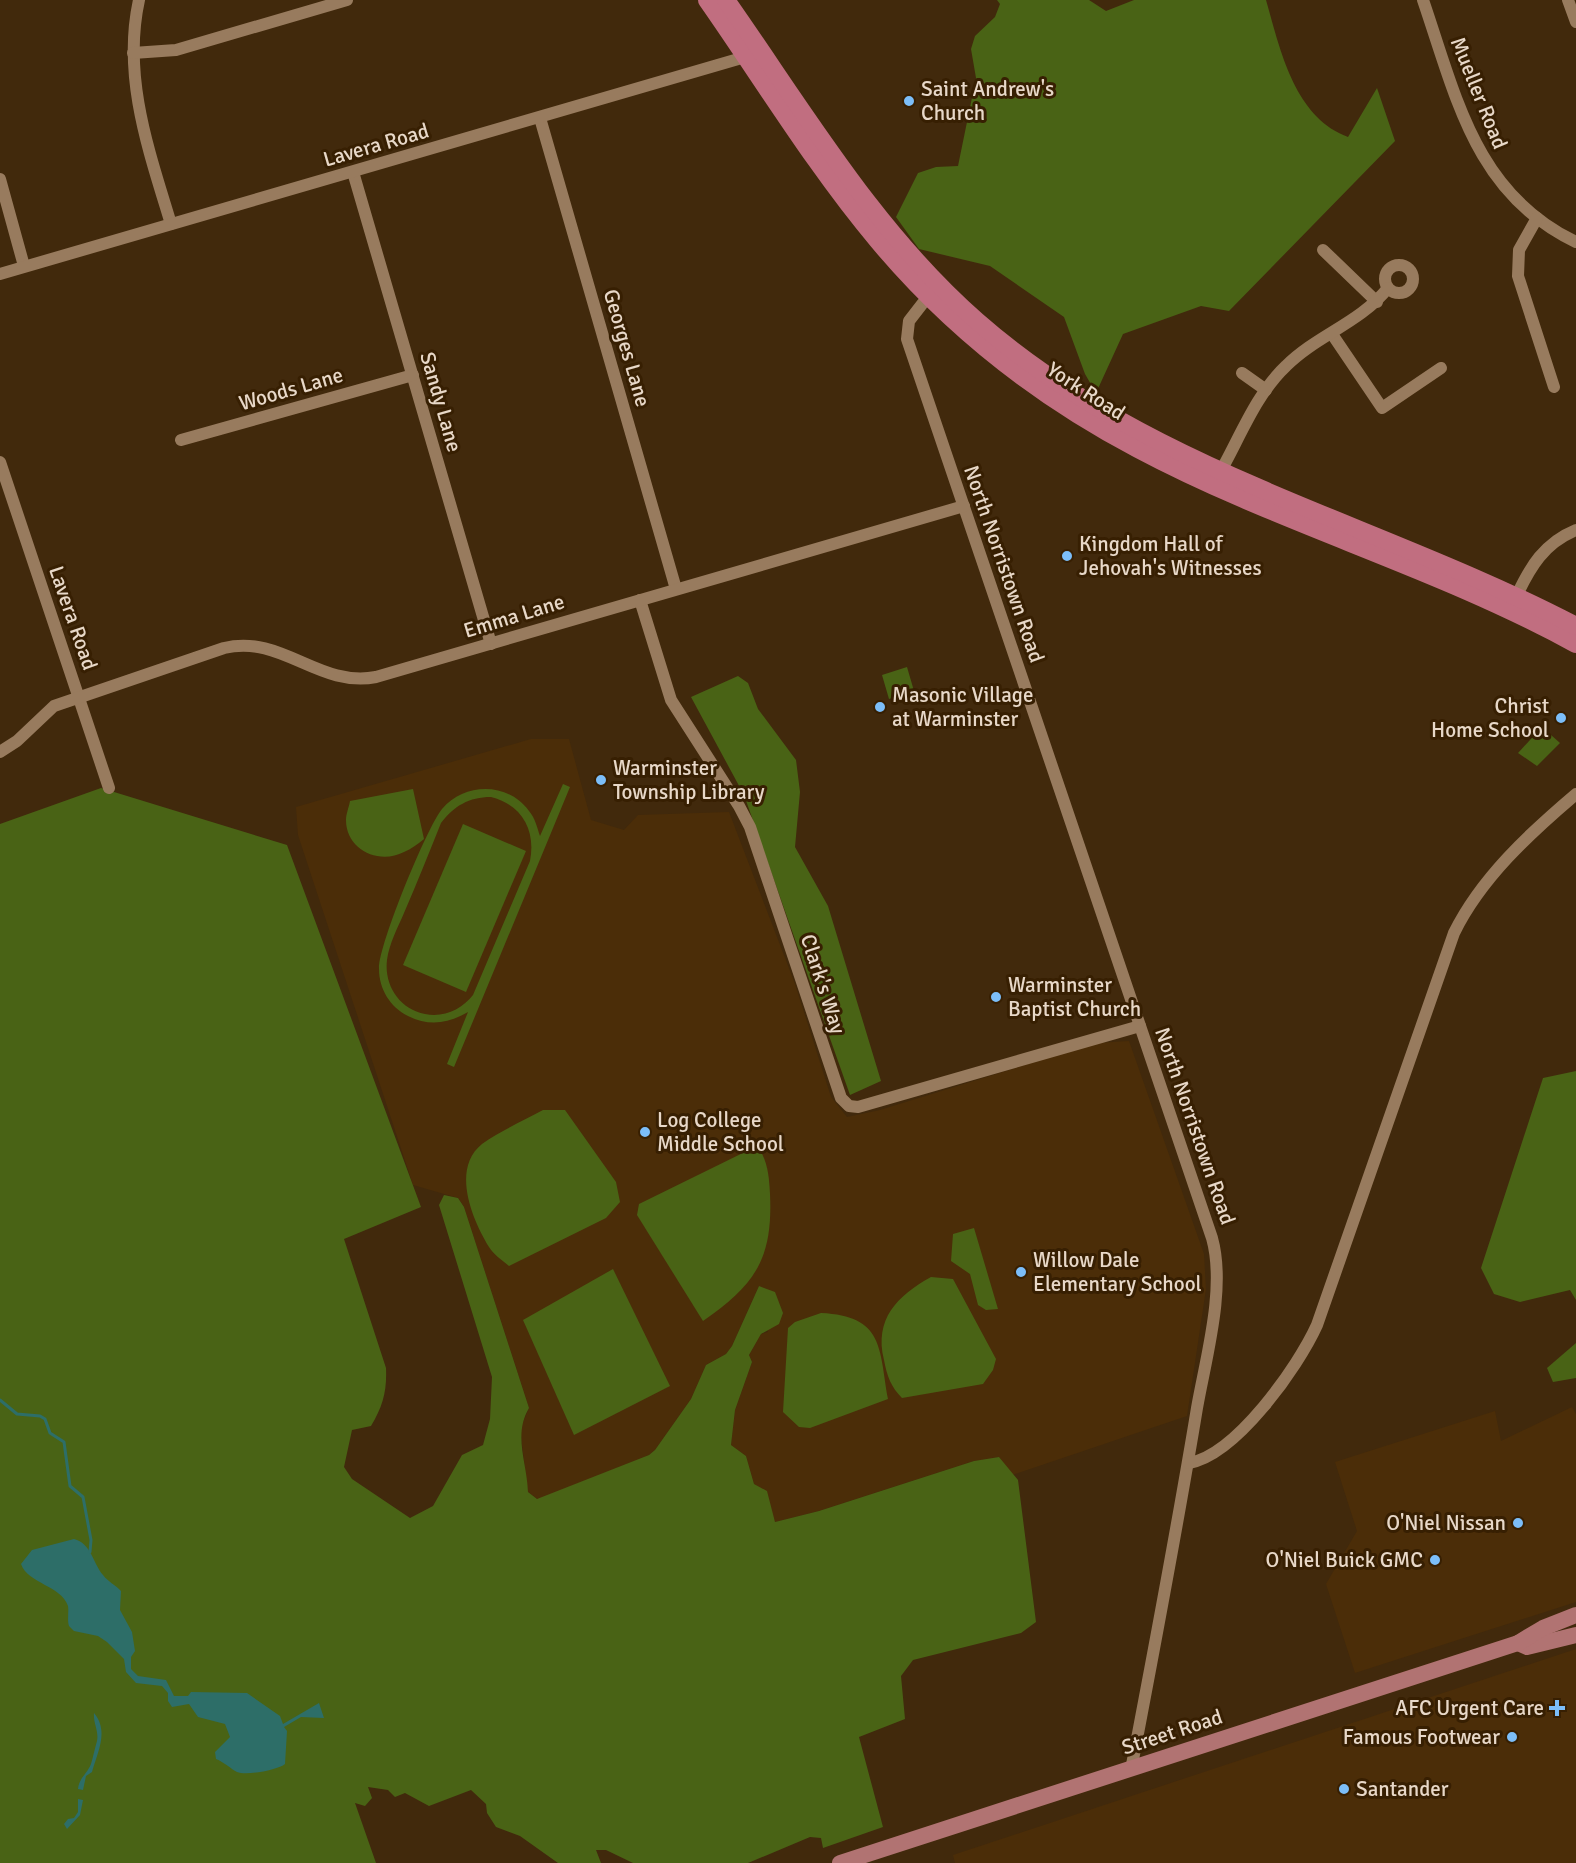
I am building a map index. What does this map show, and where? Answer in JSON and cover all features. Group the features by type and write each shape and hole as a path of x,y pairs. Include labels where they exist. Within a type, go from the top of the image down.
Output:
{"highway":[{"name":"York Road","path":"707,0 754,54"},
{"name":"York Road","path":"726,0 754,54 854,211 878,241 934,290 990,351 1052,398 1137,449 1217,478 1516,597 1576,626"},
{"name":"York Road","path":"1217,478 1576,644"}],"main road":[{"name":"Street Road","path":"840,1863 1518,1643 1543,1628 1576,1615"},
{"name":"Street Road","path":"1518,1643 1527,1647 1576,1635"}],"street":[{"path":"139,0 134,53 138,108 171,224"},
{"path":"134,53 176,50 347,0"},
{"name":"Mueller Road","path":"1423,0 1472,139 1499,182 1537,218 1576,242"},
{"path":"1568,0 1576,22"},
{"name":"Lavera Road","path":"0,273 754,54"},
{"name":"Georges Lane","path":"540,118 676,589"},
{"name":"Sandy Lane","path":"352,172 491,644"},
{"path":"0,179 24,266"},
{"path":"1537,218 1520,250 1518,276 1554,387"},
{"path":"1323,250 1377,302"},
{"path":"1217,478 1266,390 1285,366 1305,350 1360,317 1377,302 1388,288"},
{"name":"North Norristown Road","path":"934,290 909,321 907,339 1212,1238 1217,1263 1217,1280 1189,1463 1131,1770"},
{"path":"1332,334 1382,408 1441,368"},
{"path":"1242,373 1266,390"},
{"name":"Woods Lane","path":"181,440 412,375"},
{"name":"Lavera Road","path":"0,462 109,788"},
{"name":"Emma Lane","path":"0,752 17,741 54,706 237,645 271,648 322,672 354,680 376,678 964,506"},
{"path":"1516,597 1540,555 1558,539 1576,530"},
{"name":"Clark's Way","path":"640,600 671,700 740,806 750,827 845,1104 858,1107 1140,1026"},
{"path":"1189,1463 1208,1458 1223,1447 1273,1395 1301,1356 1317,1325 1454,933 1466,907 1498,868 1576,794"}],"shaded area":[{"name":"Log College Middle School","path":"531,739 569,739 591,820 624,830 638,815 729,812 795,984 831,1097 847,1117 880,1110 1096,1043 1129,1041 1204,1254 1206,1289 1187,1416 1012,1475 999,1457 974,1461 819,1511 775,1522 761,1489 754,1484 746,1456 731,1445 735,1410 752,1362 749,1355 761,1334 768,1332 759,1286 732,1346 726,1354 706,1365 691,1399 655,1450 649,1455 544,1498 537,1499 528,1492 520,1429 529,1408 464,1207 458,1198 413,1185 298,835 296,807"},
{"path":"1572,1407 1576,1414 1576,1602 1355,1673 1326,1584 1357,1531 1335,1462 1495,1411 1501,1441"},
{"path":"1576,1649 1576,1863 955,1863 953,1855"}],"green space":[{"path":"997,0 1089,0 1106,11 1134,0 1266,0 1292,79 1314,114 1330,127 1348,137 1377,88 1395,141 1229,311 1201,306 1123,334 1096,393 1085,374 1064,317 990,266 919,249 896,217 918,173 936,167 958,166 976,78 971,49 975,36 995,17 1000,4"},
{"path":"907,667 914,691 889,699 882,675"},
{"path":"738,676 748,683 758,709 796,760 800,792 795,847 828,906 881,1081 850,1095 744,795 691,697"},
{"path":"1542,727 1560,743 1537,766 1518,753"},
{"path":"563,784 570,787 454,1067 447,1064 468,1012 446,1021 424,1022 396,1008 387,997 381,984 379,969 386,937 415,861 435,820 451,800 474,790 486,789 510,795 520,801 531,814 540,836","holes":["483,797 502,801 511,806 524,820 531,839 530,861 473,995 458,1008 439,1015 416,1011 408,1007 395,994 388,978 387,960 394,936 441,823 457,807 469,801"]},
{"path":"101,788 287,845 421,1207 344,1239 386,1368 383,1398 375,1419 371,1426 352,1430 344,1467 352,1479 410,1518 433,1506 462,1455 483,1445 490,1419 492,1377 439,1205 444,1195 458,1198 464,1207 529,1408 524,1418 521,1439 528,1492 537,1499 649,1455 655,1450 691,1399 706,1365 726,1354 732,1346 759,1286 775,1292 783,1313 779,1324 761,1334 749,1355 752,1362 735,1410 731,1445 746,1456 754,1484 767,1491 775,1522 819,1511 974,1461 999,1457 1018,1480 1036,1622 1021,1633 913,1660 901,1676 905,1719 859,1737 883,1827 823,1848 821,1838 810,1837 748,1863 633,1863 606,1850 596,1850 601,1863 558,1863 520,1836 496,1827 487,1813 486,1804 471,1790 429,1806 405,1793 395,1797 388,1790 368,1787 372,1798 365,1806 355,1803 376,1863 0,1863 0,824"},
{"path":"413,789 424,839 394,856 375,855 358,847 347,831 346,818 350,801"},
{"path":"463,824 526,851 466,992 403,965"},
{"path":"1576,1071 1576,1300 1570,1290 1520,1302 1494,1294 1481,1268 1543,1078"},
{"path":"543,1110 565,1110 616,1182 620,1202 606,1218 509,1266 491,1250 476,1223 466,1180 468,1167 473,1154 482,1144"},
{"path":"757,1146 766,1163 770,1188 770,1217 764,1253 748,1282 721,1308 703,1321 637,1215 639,1204"},
{"path":"974,1228 998,1309 986,1310 978,1305 970,1274 951,1261 953,1234"},
{"path":"613,1269 670,1386 574,1435 523,1320"},
{"path":"931,1277 953,1279 996,1359 993,1370 983,1384 902,1398 892,1385 887,1371 882,1332 891,1310 899,1301"},
{"path":"821,1313 842,1315 868,1328 875,1338 883,1364 888,1399 810,1428 799,1427 783,1412 788,1328 795,1322"},
{"path":"1576,1343 1576,1378 1553,1382 1547,1368"}],"water":[{"path":"74,1539 84,1545 107,1580 121,1591 120,1610 132,1632 135,1651 131,1657 131,1669 138,1676 166,1680 174,1696 188,1696 191,1692 247,1693 280,1716 283,1724 319,1703 324,1718 301,1717 284,1727 287,1731 285,1764 262,1772 241,1773 216,1759 215,1752 230,1737 225,1724 198,1717 189,1704 172,1707 168,1701 168,1693 162,1686 136,1683 126,1672 124,1659 107,1642 98,1636 74,1631 69,1626 68,1606 64,1599 59,1593 30,1576 21,1564 32,1550"},
{"path":"94,1713 101,1727 101,1741 92,1772 86,1776 83,1790 78,1789 79,1785 91,1764 97,1741"},
{"path":"78,1799 83,1800 80,1815 67,1829 64,1824 68,1819 74,1818 78,1812"}],"waterway":[{"path":"0,1400 17,1414 40,1416 45,1419 50,1433 64,1442 70,1486 83,1497 91,1540 90,1552"}],"place":[{"name":"Saint Andrew's Church","path":"909,101"},
{"name":"Kingdom Hall of Jehovah's Witnesses","path":"1067,556"},
{"name":"Masonic Village at Warminster","path":"880,707"},
{"name":"Christ Home School","path":"1561,718"},
{"name":"Warminster Township Library","path":"601,780"},
{"name":"Warminster Baptist Church","path":"996,997"},
{"name":"Log College Middle School","path":"645,1132"},
{"name":"Willow Dale Elementary School","path":"1021,1272"},
{"name":"O'Niel Nissan","path":"1518,1523"},
{"name":"O'Niel Buick GMC","path":"1435,1560"},
{"name":"AFC Urgent Care","path":"1557,1708"},
{"name":"Famous Footwear","path":"1512,1737"},
{"name":"Santander","path":"1344,1789"}]}
